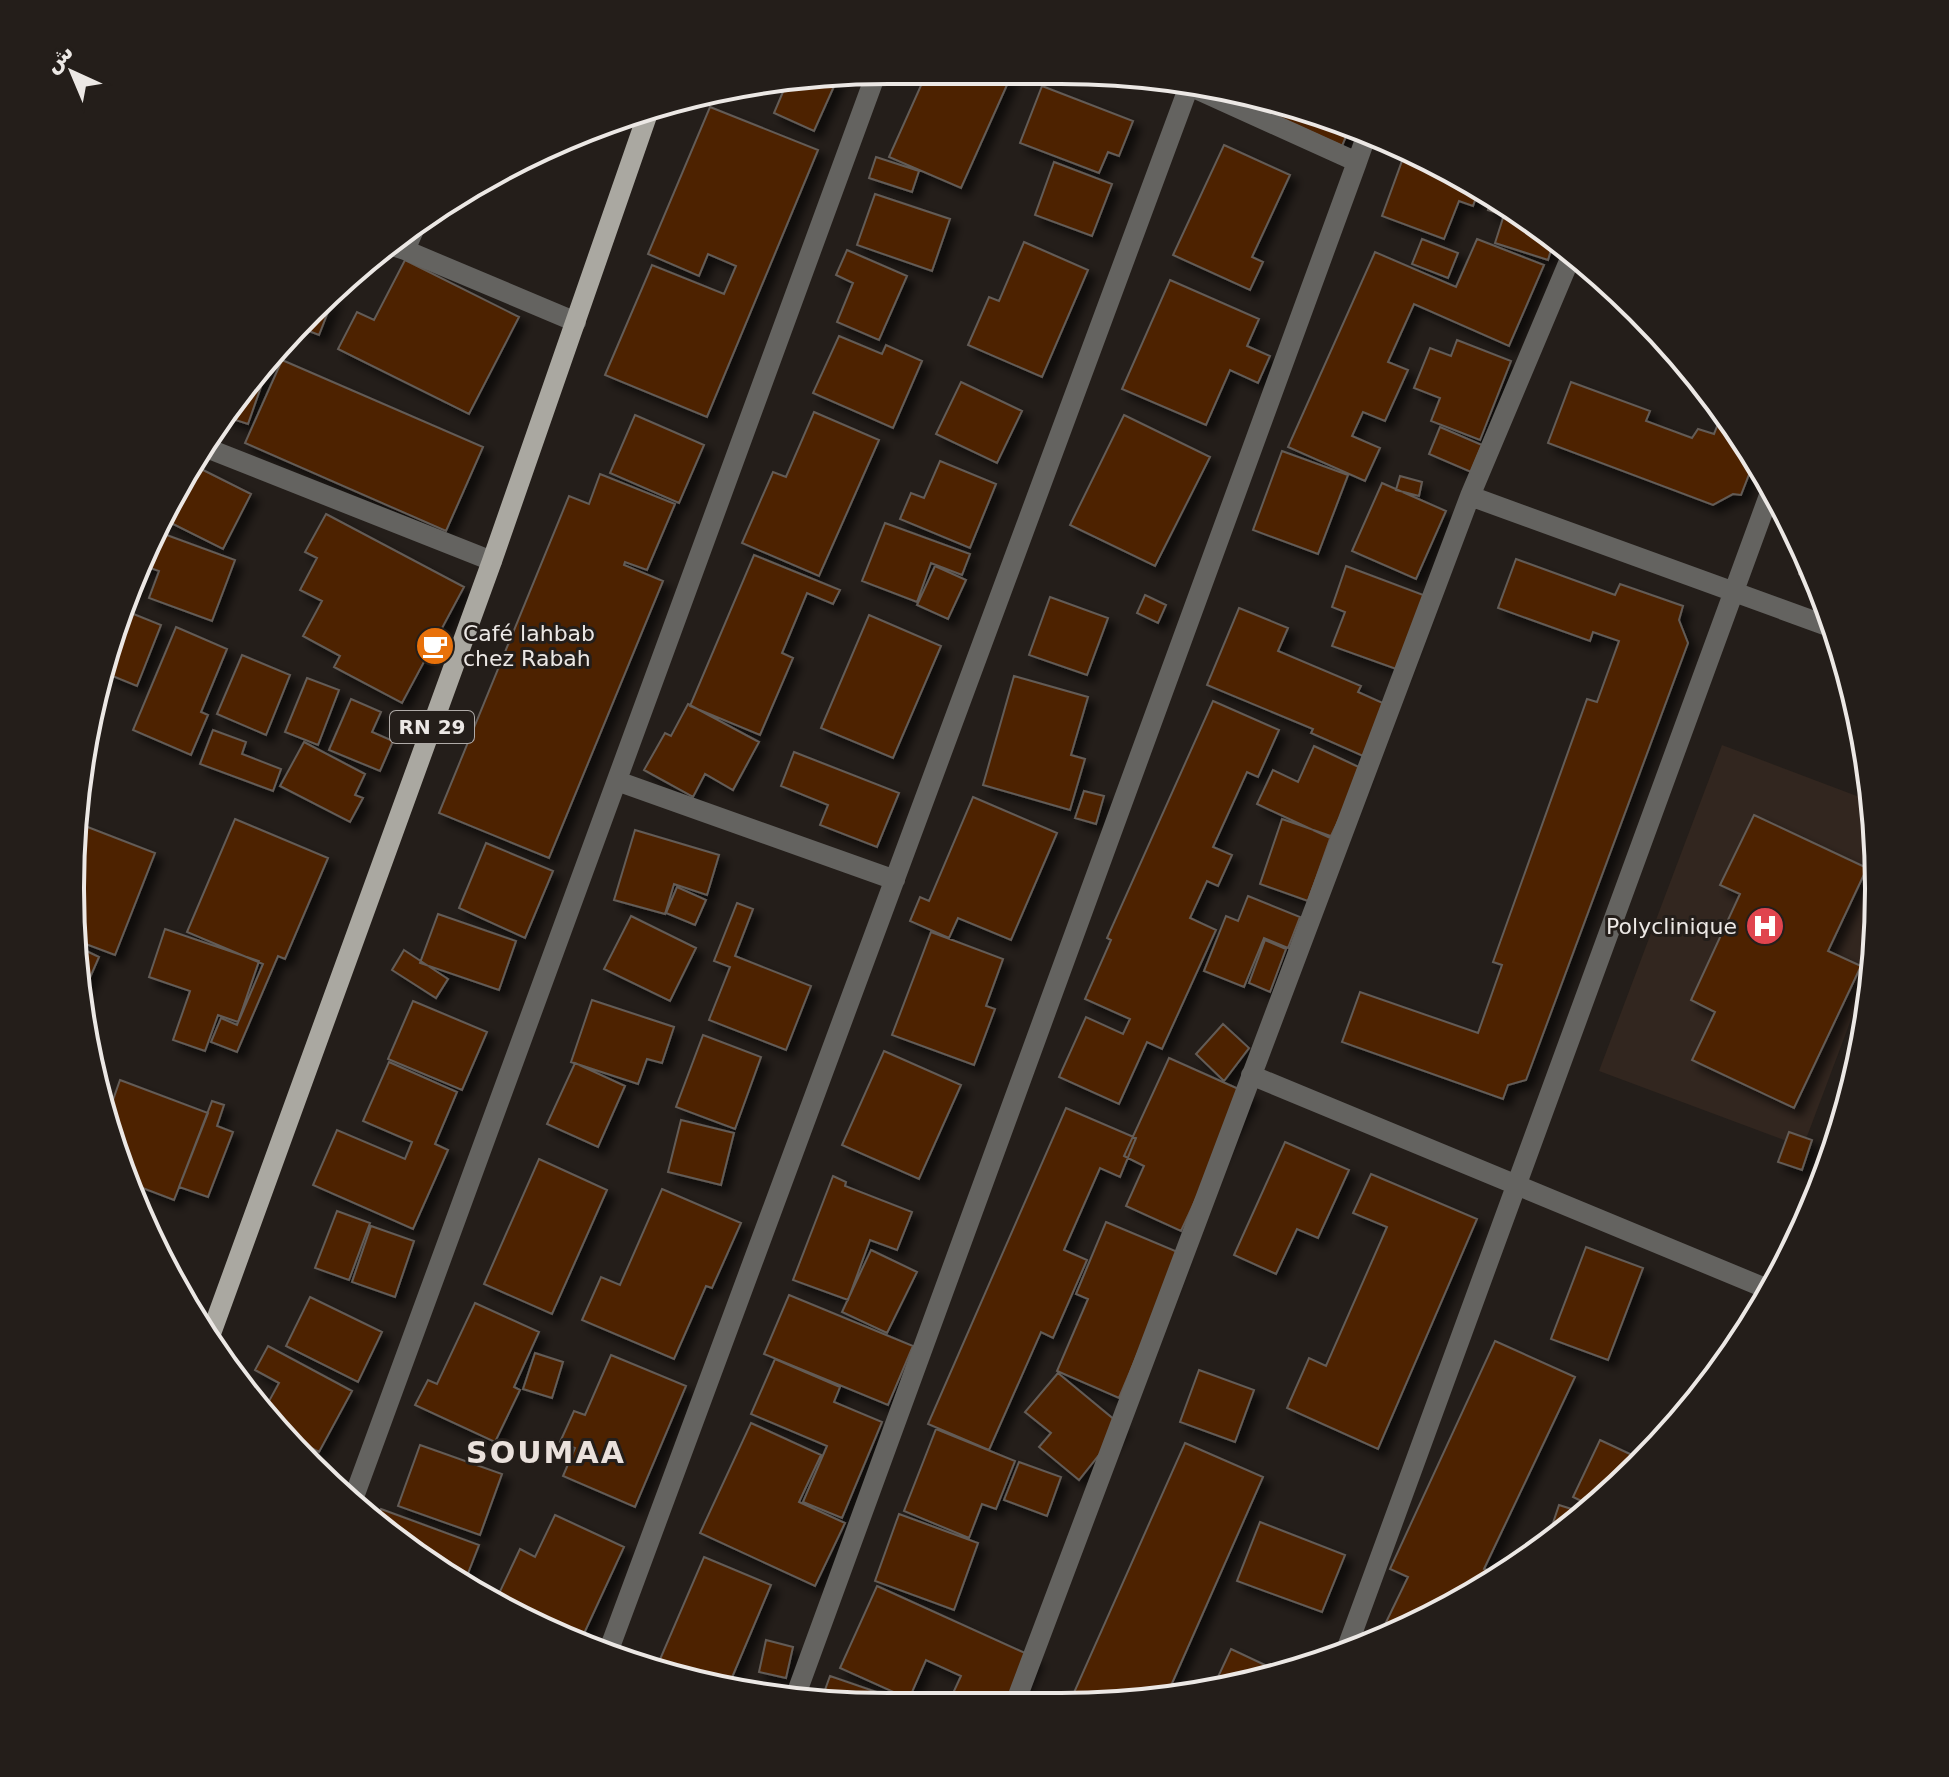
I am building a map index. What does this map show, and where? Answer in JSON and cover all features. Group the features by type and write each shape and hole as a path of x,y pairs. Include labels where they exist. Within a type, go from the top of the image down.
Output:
{"main road":[{"name":"RN 29","path":"214,1325 492,561 645,122"}],"street":[{"path":"356,1491 872,85"},
{"path":"611,1643 1183,94"},
{"path":"1217,99 1357,162"},
{"path":"799,1687 1364,143"},
{"path":"401,249 576,322"},
{"path":"1019,1693 1470,496 1568,265"},
{"path":"214,451 492,561"},
{"path":"1470,496 1820,623"},
{"path":"1350,1638 1766,503"},
{"path":"617,781 895,880"},
{"path":"1251,1075 1760,1286"}],"shaded area":[{"name":"Polyclinique","path":"1722,745 1859,797 1865,888 1856,1006 1803,1147 1599,1071"}],"building":[{"path":"922,84 1007,84 961,188 889,157"},
{"path":"834,86 814,131 774,113 783,91"},
{"path":"1042,86 1133,121 1119,156 1108,152 1099,173 1020,143"},
{"path":"710,107 818,150 707,417 605,375 652,265 724,294 736,266 708,254 699,276 648,254"},
{"path":"1260,109 1346,137 1342,146"},
{"path":"1224,145 1290,175 1252,257 1263,262 1250,290 1173,255"},
{"path":"876,157 919,171 912,192 869,178"},
{"path":"1402,161 1475,200 1473,206 1459,201 1444,239 1382,216"},
{"path":"1054,162 1112,184 1092,236 1035,215"},
{"path":"875,194 950,219 932,271 857,245"},
{"path":"1503,218 1551,251 1548,260 1495,243"},
{"path":"1422,239 1458,253 1448,278 1412,264"},
{"path":"1477,239 1544,265 1509,346 1414,304 1388,362 1408,370 1385,421 1363,412 1352,436 1380,448 1365,481 1288,447 1375,252 1456,287"},
{"path":"1024,242 1088,270 1042,377 968,345 989,297 999,301"},
{"path":"847,250 907,276 879,340 837,322 853,283 836,275"},
{"path":"405,260 519,317 469,414 338,349 357,312 374,320"},
{"path":"1170,280 1259,319 1247,346 1270,356 1258,383 1230,370 1206,425 1122,389"},
{"path":"328,313 319,335 309,331"},
{"path":"839,336 882,354 886,345 922,361 893,428 813,393"},
{"path":"1457,340 1511,361 1480,440 1431,421 1440,398 1414,388 1430,348 1451,356"},
{"path":"282,360 483,447 446,531 245,443"},
{"path":"961,382 1022,411 997,463 936,434"},
{"path":"1571,382 1650,411 1646,421 1692,438 1698,429 1714,434 1717,425 1749,474 1741,495 1733,494 1713,505 1548,443"},
{"path":"262,385 248,424 235,420"},
{"path":"814,412 879,440 819,576 742,543 773,472 786,477"},
{"path":"635,415 704,445 679,503 610,473"},
{"path":"1124,415 1210,457 1155,566 1070,525"},
{"path":"1440,427 1482,445 1471,472 1429,454"},
{"path":"1282,451 1348,475 1318,554 1253,530"},
{"path":"940,461 996,484 970,548 900,519 911,493 924,498"},
{"path":"202,470 251,494 223,549 172,524"},
{"path":"600,474 675,504 647,570 625,562 624,565 663,581 549,858 439,813 569,496 589,504"},
{"path":"1400,476 1422,482 1419,496 1396,490"},
{"path":"1382,483 1446,511 1416,579 1352,551"},
{"path":"326,514 464,587 402,703 334,667 340,656 303,636 322,601 300,590 317,558 305,552"},
{"path":"885,523 970,554 962,575 931,563 917,602 862,581"},
{"path":"166,535 235,560 212,621 149,598 159,571 151,568"},
{"path":"754,555 840,590 833,604 807,593 782,653 793,658 760,735 690,706"},
{"path":"1516,559 1615,595 1620,584 1683,606 1679,620 1688,643 1526,1080 1508,1085 1503,1099 1342,1042 1360,992 1478,1033 1502,965 1493,962 1587,699 1597,702 1619,641 1593,632 1590,641 1498,608"},
{"path":"935,566 966,580 948,619 917,605"},
{"path":"1346,566 1426,596 1399,670 1332,646 1345,612 1332,607"},
{"path":"1145,595 1166,605 1158,623 1137,613"},
{"path":"1050,597 1108,618 1087,675 1029,655"},
{"path":"1239,608 1288,628 1278,651 1361,686 1358,692 1385,704 1363,756 1311,733 1313,729 1207,685"},
{"path":"133,614 161,625 137,686 112,676"},
{"path":"869,615 941,646 893,758 821,728"},
{"path":"176,627 227,649 201,712 208,715 191,755 133,730"},
{"path":"242,655 290,675 266,735 217,714"},
{"path":"1014,676 1088,697 1071,755 1085,759 1070,810 983,785"},
{"path":"307,678 339,690 318,745 285,732"},
{"path":"351,699 381,712 372,732 393,741 380,771 329,750"},
{"path":"1213,701 1279,730 1258,777 1247,772 1213,847 1232,855 1218,886 1207,881 1190,918 1216,930 1162,1049 1147,1042 1119,1104 1059,1077 1086,1017 1123,1034 1130,1019 1085,999 1111,940 1107,938"},
{"path":"688,704 759,742 733,790 705,774 693,797 644,770 665,733 671,736"},
{"path":"213,730 246,742 242,754 281,769 273,791 200,764"},
{"path":"304,742 365,774 355,795 363,798 350,822 280,786"},
{"path":"1314,746 1363,769 1330,838 1257,804 1273,770 1298,782"},
{"path":"794,752 899,793 877,847 820,825 828,805 781,786"},
{"path":"1084,791 1104,796 1096,824 1075,818"},
{"path":"973,797 1057,833 1011,940 958,918 949,938 910,921 920,897 929,901"},
{"path":"1754,815 1864,867 1864,873 1828,951 1861,967 1794,1108 1692,1060 1715,1012 1691,1000 1740,894 1720,885"},
{"path":"235,819 328,858 285,959 278,956 237,1052 211,1042 221,1018 237,1025 263,964 187,932"},
{"path":"1282,819 1331,836 1308,901 1260,884"},
{"path":"87,827 155,853 115,955 86,944 84,888"},
{"path":"635,830 719,855 707,895 674,884 665,914 614,900"},
{"path":"486,843 553,871 525,938 459,908"},
{"path":"677,887 706,900 695,925 666,913"},
{"path":"1248,896 1300,917 1288,948 1264,938 1244,987 1204,971 1226,916 1238,921"},
{"path":"737,903 753,909 735,956 811,986 786,1050 709,1020 730,967 714,961"},
{"path":"438,914 516,941 499,990 420,963"},
{"path":"631,916 696,948 670,1001 604,969"},
{"path":"165,929 259,961 238,1022 218,1015 205,1051 173,1040 190,991 149,977"},
{"path":"931,932 1003,959 986,1006 995,1009 974,1065 892,1035"},
{"path":"1265,940 1286,949 1270,992 1249,983"},
{"path":"404,950 448,979 436,998 392,970"},
{"path":"87,951 99,957 90,979"},
{"path":"592,1000 674,1027 662,1063 647,1059 638,1084 571,1062"},
{"path":"413,1001 487,1032 462,1090 388,1059"},
{"path":"1223,1024 1249,1048 1224,1081 1196,1054"},
{"path":"703,1035 761,1057 735,1129 676,1107"},
{"path":"884,1051 961,1085 919,1179 842,1145"},
{"path":"1169,1058 1252,1095 1213,1162 1181,1231 1126,1206 1144,1166 1124,1156"},
{"path":"389,1062 457,1092 435,1144 448,1150 413,1229 313,1185 337,1130 405,1159 412,1142 363,1121"},
{"path":"575,1063 625,1086 598,1147 547,1124"},
{"path":"120,1080 208,1113 174,1200 142,1188 112,1101"},
{"path":"212,1101 224,1105 217,1126 233,1132 208,1197 179,1187"},
{"path":"1066,1108 1136,1138 1120,1177 1100,1168 1064,1250 1087,1260 1053,1338 1041,1332 989,1450 928,1424"},
{"path":"681,1120 734,1133 721,1185 668,1172"},
{"path":"1789,1132 1812,1140 1802,1170 1778,1162"},
{"path":"1285,1142 1349,1170 1318,1238 1297,1229 1276,1274 1234,1255"},
{"path":"539,1159 607,1190 552,1314 484,1284"},
{"path":"1371,1174 1477,1219 1378,1449 1287,1408 1309,1358 1326,1366 1387,1227 1353,1213"},
{"path":"833,1176 846,1182 845,1186 912,1212 897,1250 870,1240 848,1300 793,1280"},
{"path":"662,1189 741,1223 712,1288 706,1286 674,1359 582,1320 601,1277 620,1285"},
{"path":"337,1211 370,1223 349,1280 315,1268"},
{"path":"1106,1222 1180,1253 1119,1398 1057,1371 1088,1299 1076,1294"},
{"path":"371,1226 414,1241 395,1297 352,1282"},
{"path":"1586,1247 1643,1268 1608,1360 1551,1339"},
{"path":"871,1250 917,1272 887,1333 842,1312"},
{"path":"789,1295 913,1346 888,1405 764,1354"},
{"path":"310,1297 382,1332 358,1382 286,1346"},
{"path":"475,1303 539,1332 514,1387 520,1390 495,1442 415,1405 428,1380 437,1384"},
{"path":"1495,1341 1575,1377 1484,1569 1487,1570 1385,1624 1408,1577 1390,1569"},
{"path":"268,1346 352,1391 319,1452 312,1448 269,1401 279,1383 255,1370"},
{"path":"535,1353 563,1362 552,1398 523,1389"},
{"path":"611,1355 686,1386 635,1507 563,1476 575,1448 560,1442 574,1411 585,1415"},
{"path":"775,1359 840,1387 834,1402 882,1422 842,1518 803,1502 827,1446 751,1414"},
{"path":"1199,1370 1254,1390 1235,1442 1180,1422"},
{"path":"1058,1373 1122,1426 1079,1480 1039,1447 1051,1433 1025,1412"},
{"path":"751,1423 821,1455 799,1502 845,1523 815,1586 700,1533"},
{"path":"936,1429 1015,1461 996,1509 982,1504 969,1538 904,1511"},
{"path":"1600,1440 1631,1455 1581,1501 1573,1497"},
{"path":"1185,1443 1263,1477 1171,1685 1074,1692"},
{"path":"420,1445 502,1474 480,1535 398,1506"},
{"path":"1019,1462 1061,1477 1047,1516 1004,1500"},
{"path":"1559,1505 1572,1509 1552,1525"},
{"path":"381,1509 479,1545 468,1573 399,1527"},
{"path":"899,1514 978,1543 954,1610 875,1581"},
{"path":"555,1515 624,1547 584,1633 500,1592 520,1549 535,1557"},
{"path":"1260,1522 1345,1555 1322,1612 1237,1581"},
{"path":"704,1557 771,1585 732,1678 660,1660"},
{"path":"877,1586 1036,1658 1020,1693 953,1693 961,1676 926,1660 912,1693 896,1693 840,1668"},
{"path":"766,1640 793,1647 786,1678 759,1672"},
{"path":"1231,1649 1268,1666 1218,1678"},
{"path":"830,1676 879,1693 836,1691 825,1690"}],"place":[{"name":"Café lahbab chez Rabah","path":"435,646"},
{"name":"Polyclinique","path":"1765,926"}],"district":[{"name":"SOUMAA","path":"546,1452"}]}
